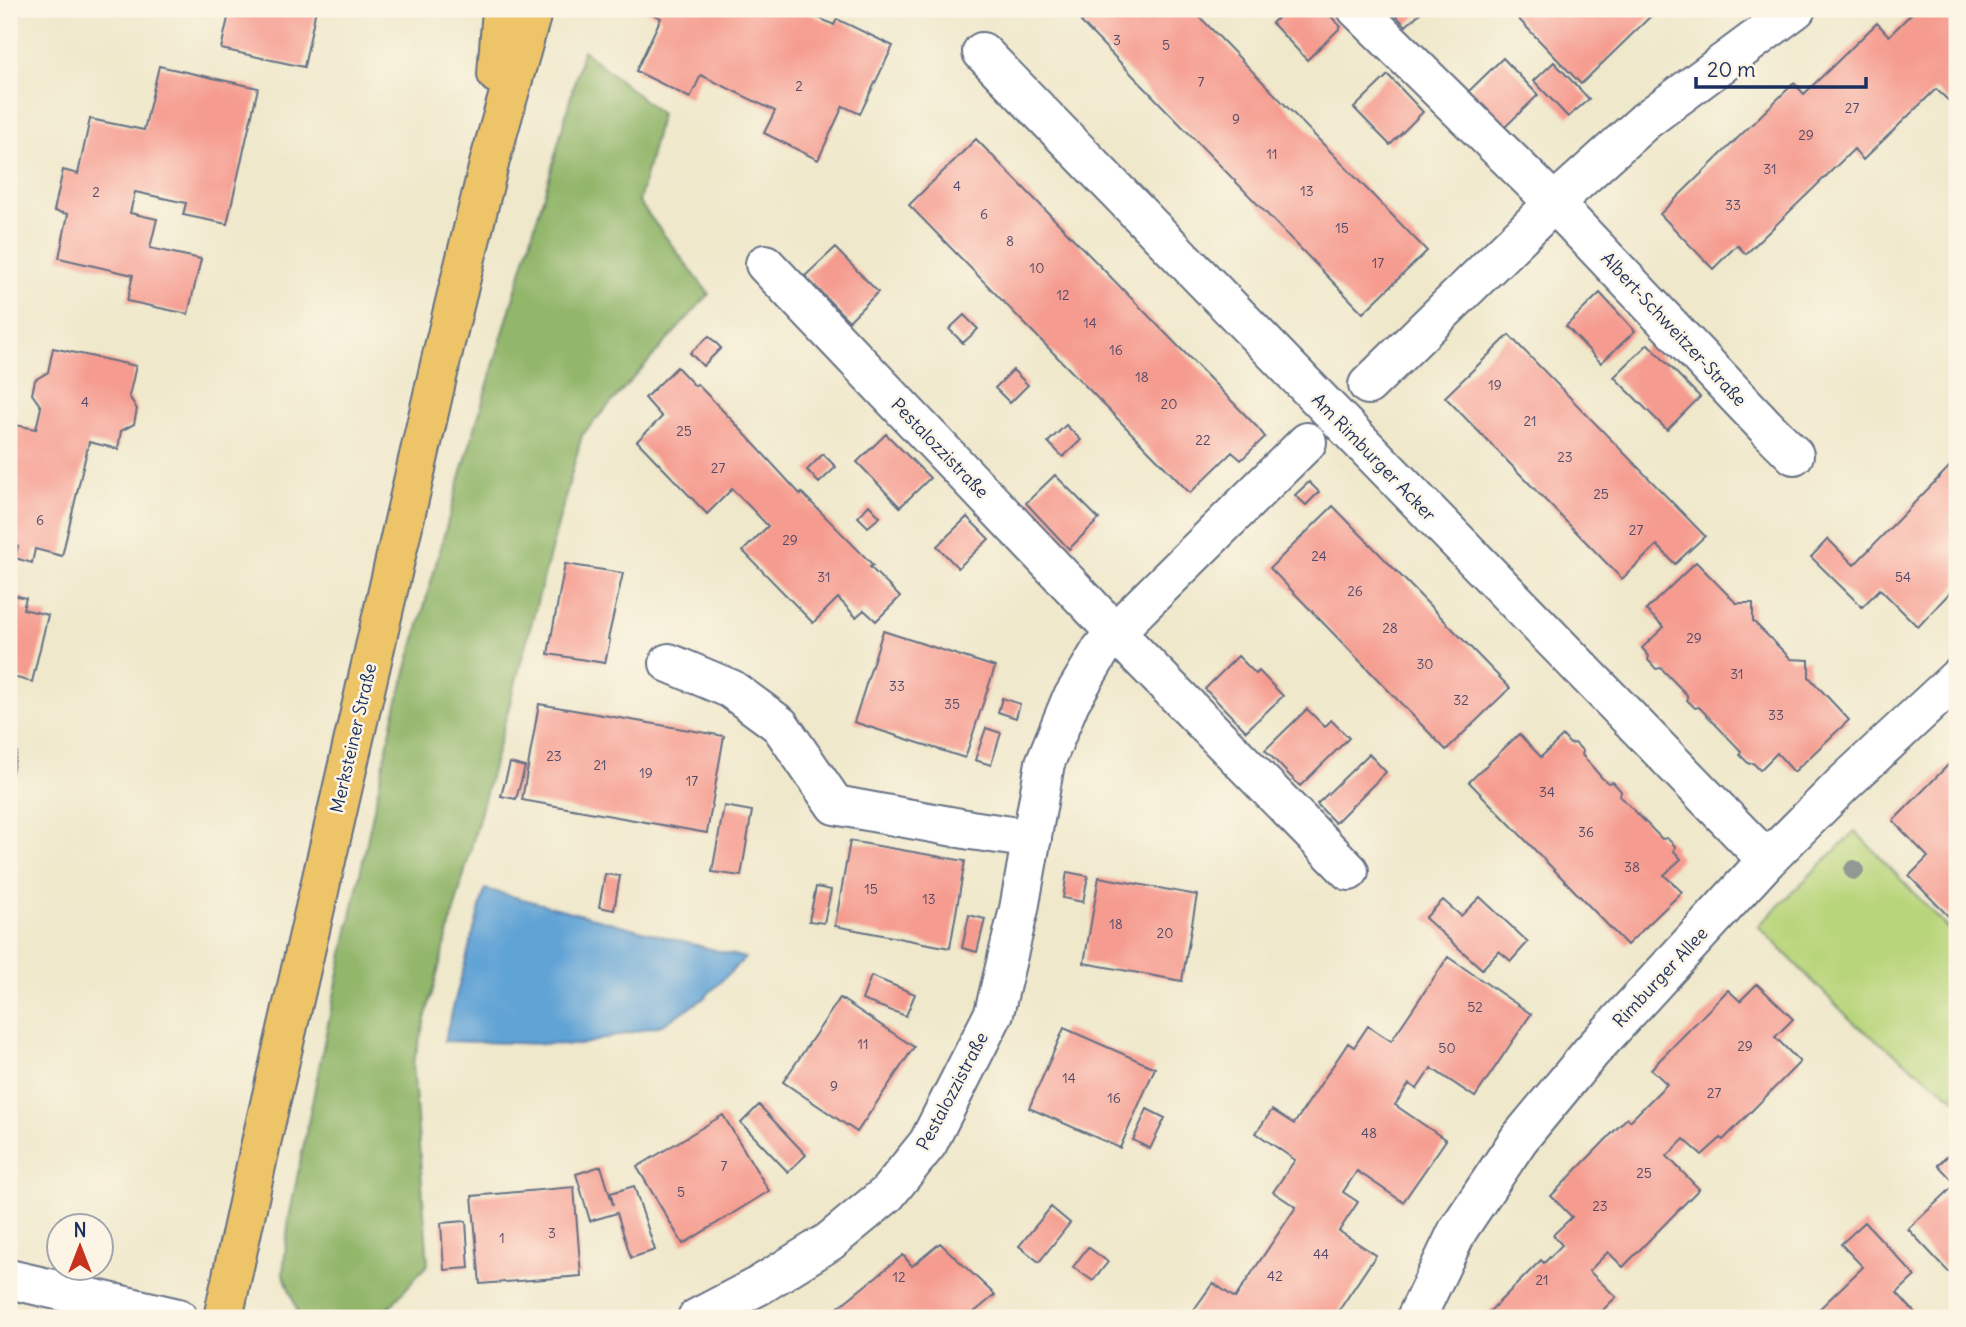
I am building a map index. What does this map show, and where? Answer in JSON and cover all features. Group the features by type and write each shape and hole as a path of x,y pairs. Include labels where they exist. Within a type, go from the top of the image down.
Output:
{"main road":[{"name":"Merksteiner Straße","path":"490,160 502,9"},
{"name":"Merksteiner Straße","path":"223,1318 402,525 490,160 533,9"}],"street":[{"name":"Albert-Schweitzer-Straße","path":"1357,9 1554,203 1794,455"},
{"path":"1368,385 1554,203 1645,121 1796,9"},
{"name":"Am Rimburger Acker","path":"982,52 1767,860"},
{"name":"Pestalozzistraße","path":"765,264 1115,632 1349,871"},
{"name":"Pestalozzistraße","path":"697,1318 760,1285 829,1242 887,1194 928,1143 994,1013 1019,909 1045,763 1070,702 1115,632 1307,442"},
{"path":"669,663 731,688 780,725 835,805 1032,839"},
{"name":"Rimburger Allee","path":"1416,1318 1458,1230 1519,1139 1591,1052 1767,860 1842,785 1957,678"},
{"path":"9,1279 178,1318"}],"green space":[{"path":"583,50 661,114 639,202 709,294 582,435 413,1064 428,1264 380,1318 300,1318 283,1273 289,1218 394,715 456,492 551,171"},
{"path":"1855,831 1957,938 1957,1100 1855,1024 1758,926"}],"water":[{"path":"485,889 745,958 703,999 662,1025 579,1045 444,1041"}],"building":[{"path":"230,9 316,9 304,67 221,49"},
{"path":"641,9 800,9 834,25 837,19 893,46 860,114 843,106 818,160 764,133 775,111 701,75 690,98 636,71 661,18"},
{"path":"1095,9 1192,9 1427,251 1363,313 1081,22"},
{"path":"1287,9 1324,9 1341,27 1307,60 1272,23"},
{"path":"1389,9 1424,9 1406,26"},
{"path":"1650,9 1654,13 1581,84 1511,11"},
{"path":"1916,9 1957,9 1957,93 1949,101 1936,89 1863,160 1854,149 1746,254 1737,245 1713,269 1660,214 1794,83 1804,94 1877,23 1889,36"},
{"path":"1503,58 1538,95 1504,128 1469,91"},
{"path":"1554,62 1589,99 1568,117 1534,81"},
{"path":"159,66 258,88 227,224 183,215 186,203 135,192 130,213 157,219 150,248 201,259 188,314 127,301 133,275 59,258 68,214 54,211 63,170 78,174 90,119 144,130"},
{"path":"1388,75 1423,112 1390,145 1354,108"},
{"path":"976,139 1257,427 1265,437 1241,460 1232,452 1190,493 909,205"},
{"path":"835,248 878,292 849,321 805,276"},
{"path":"1600,293 1635,331 1601,363 1566,326"},
{"path":"964,315 978,329 963,343 949,329"},
{"path":"1509,335 1705,536 1675,564 1657,545 1622,579 1445,397"},
{"path":"709,336 721,348 703,366 690,353"},
{"path":"1648,344 1700,397 1667,430 1614,377"},
{"path":"53,348 136,366 129,396 137,409 134,424 121,431 118,449 89,442 62,556 35,549 32,563 15,558 18,546 9,544 9,454 15,425 36,429 41,407 32,394 35,380 48,372"},
{"path":"677,367 695,386 697,384 801,495 802,493 873,565 870,567 900,597 876,621 864,610 856,617 838,598 813,623 743,551 768,526 750,507 732,489 707,514 637,441 662,417 645,398"},
{"path":"1013,370 1028,385 1010,403 995,388"},
{"path":"1066,425 1081,440 1063,457 1048,442"},
{"path":"886,434 930,478 900,507 857,462"},
{"path":"823,454 836,467 819,483 807,470"},
{"path":"1957,459 1957,585 1918,627 1880,589 1862,607 1811,557 1828,539 1854,565"},
{"path":"1055,475 1099,519 1069,549 1026,503"},
{"path":"1309,482 1319,492 1306,505 1295,495"},
{"path":"869,505 880,517 868,527 858,517"},
{"path":"1333,506 1510,688 1446,750 1270,568"},
{"path":"967,517 989,539 958,568 937,546"},
{"path":"1696,562 1736,603 1753,603 1753,621 1791,659 1809,660 1809,677 1849,720 1794,772 1777,753 1760,770 1753,763 1749,764 1740,755 1741,751 1699,707 1695,708 1687,700 1687,695 1661,668 1656,669 1642,648 1664,627 1646,610"},
{"path":"565,564 623,573 605,663 548,654"},
{"path":"9,594 26,598 23,609 48,615 32,682 9,676"},
{"path":"883,631 995,667 965,758 854,722"},
{"path":"1238,656 1256,674 1259,671 1283,696 1246,731 1205,689"},
{"path":"1002,698 1020,704 1016,718 998,712"},
{"path":"539,704 724,736 707,833 522,800"},
{"path":"1307,709 1325,727 1331,720 1349,738 1300,786 1265,750"},
{"path":"986,728 1001,733 991,765 975,760"},
{"path":"1519,734 1541,757 1563,736 1570,744 1575,743 1602,778 1608,783 1613,782 1621,791 1620,796 1662,839 1667,838 1675,846 1674,851 1681,859 1664,875 1682,892 1627,945 1469,782"},
{"path":"9,750 17,752 10,780 9,780"},
{"path":"1369,754 1386,772 1335,823 1317,804"},
{"path":"1957,756 1957,925 1909,876 1928,857 1893,821"},
{"path":"510,763 525,767 516,799 501,796"},
{"path":"724,806 752,811 741,876 712,872"},
{"path":"850,841 965,861 950,948 835,926"},
{"path":"1067,872 1088,876 1083,902 1063,898"},
{"path":"605,874 620,876 614,910 599,907"},
{"path":"1099,877 1197,895 1182,981 1084,963"},
{"path":"816,887 831,890 824,923 809,921"},
{"path":"1480,897 1528,942 1511,961 1499,951 1482,969 1425,918 1443,900 1461,916"},
{"path":"969,915 985,919 977,952 962,948"},
{"path":"1448,957 1531,1014 1475,1097 1431,1068 1417,1089 1409,1084 1395,1105 1446,1140 1403,1202 1357,1171 1343,1192 1358,1202 1339,1231 1376,1255 1334,1318 1188,1318 1213,1283 1235,1298 1296,1207 1273,1192 1295,1160 1256,1133 1272,1110 1294,1124 1348,1043 1354,1047 1368,1026 1391,1041"},
{"path":"871,976 915,994 906,1016 862,1000"},
{"path":"1757,984 1793,1019 1775,1037 1800,1062 1723,1140 1721,1138 1702,1155 1684,1139 1667,1156 1699,1189 1623,1267 1608,1252 1589,1271 1616,1297 1598,1315 1601,1318 1483,1318 1541,1260 1544,1263 1562,1245 1553,1235 1572,1217 1551,1196 1627,1118 1630,1121 1667,1084 1651,1069 1728,990 1740,1001"},
{"path":"840,998 914,1047 857,1132 783,1082"},
{"path":"1064,1028 1155,1068 1120,1148 1029,1108"},
{"path":"759,1105 806,1155 788,1172 741,1123"},
{"path":"1147,1109 1165,1118 1150,1149 1133,1140"},
{"path":"723,1115 769,1191 683,1244 637,1167"},
{"path":"1957,1147 1957,1281 1908,1229 1956,1184 1938,1165"},
{"path":"601,1166 613,1205 611,1193 634,1186 655,1250 631,1258 617,1213 590,1221 576,1174"},
{"path":"574,1187 581,1276 480,1284 472,1196"},
{"path":"1051,1207 1070,1223 1039,1262 1019,1246"},
{"path":"466,1221 469,1268 444,1270 441,1223"},
{"path":"1865,1222 1915,1276 1897,1293 1920,1318 1816,1318 1813,1315 1863,1267 1841,1244"},
{"path":"940,1243 995,1295 967,1318 825,1318 903,1255 912,1266"},
{"path":"1088,1247 1108,1262 1093,1281 1073,1267"}]}
